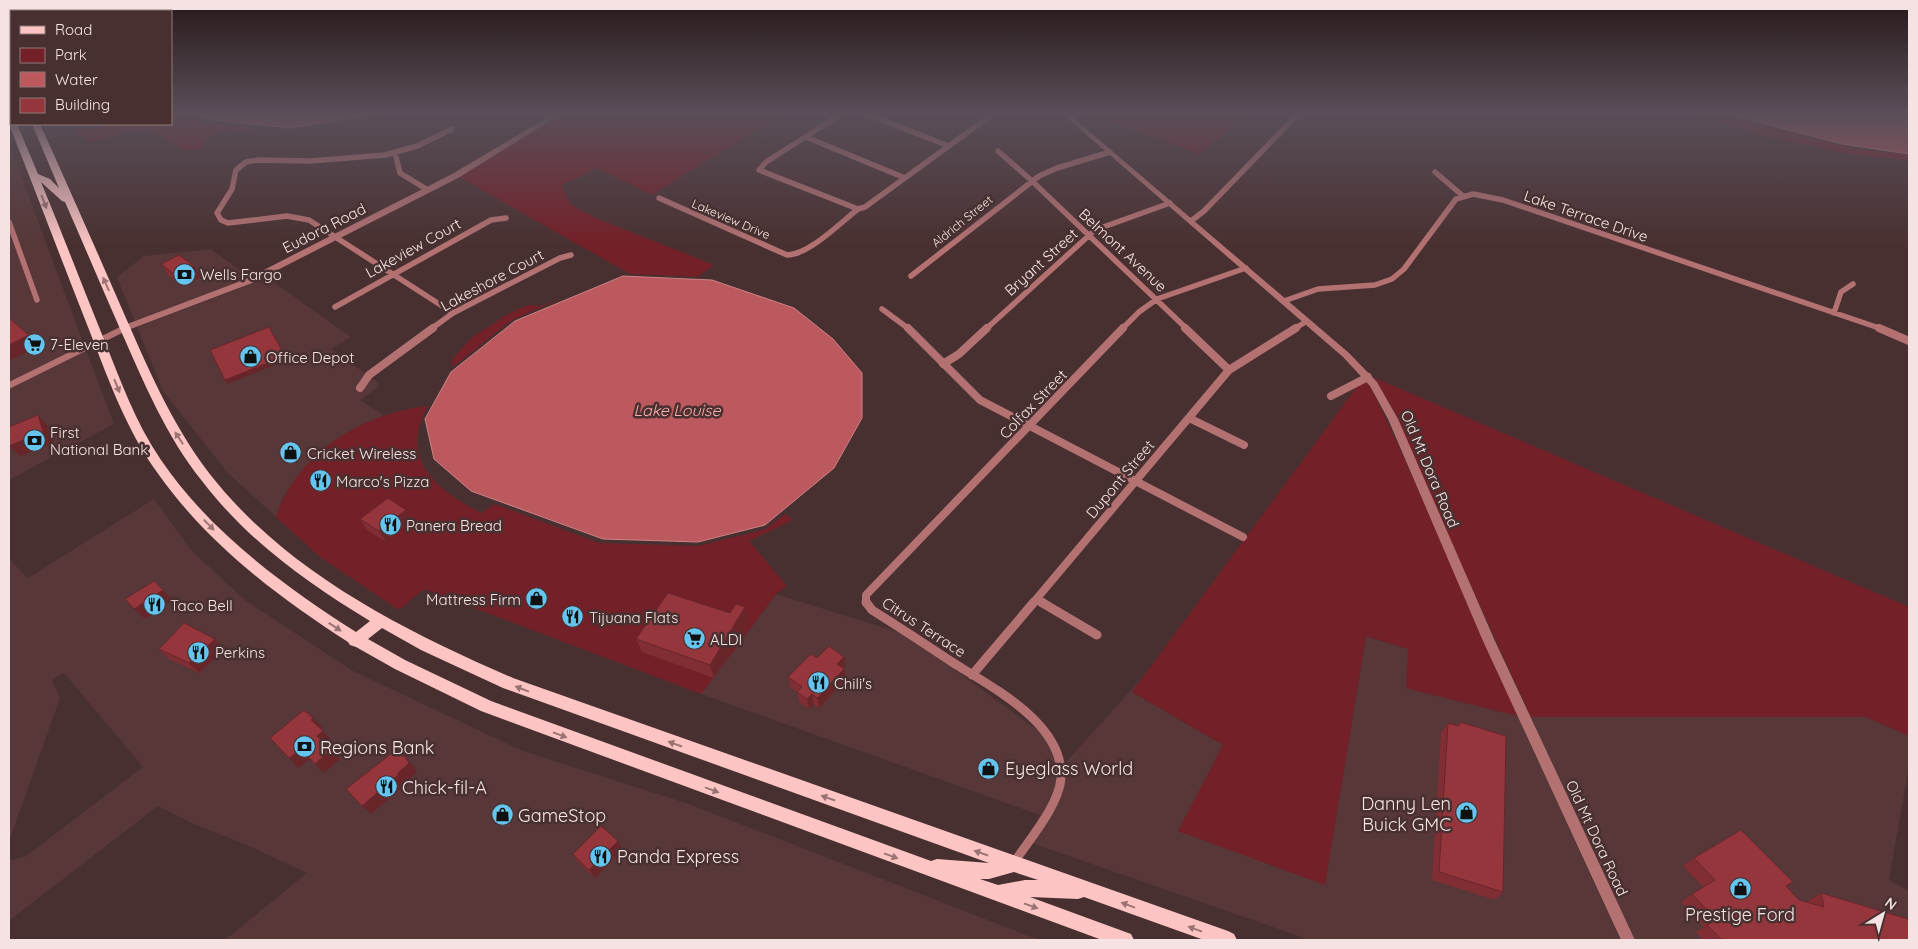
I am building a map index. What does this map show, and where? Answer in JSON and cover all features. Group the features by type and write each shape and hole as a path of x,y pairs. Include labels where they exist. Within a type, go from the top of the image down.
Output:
{"main road":[{"path":"26,157 128,413 144,442 176,489 229,546 288,596 355,641 403,667 486,706 1125,940"},
{"path":"51,157 157,401 206,478 253,528 317,580 381,621 460,663 508,684 1228,940"},
{"path":"34,176 48,181 71,204"},
{"path":"355,641 381,621"},
{"path":"920,866 989,871 1013,864"},
{"path":"997,894 1025,888 1093,892"}],"street":[{"path":"354,157 310,162 258,160 246,162 236,170 232,189 217,213 221,220 232,223 281,216 309,220 453,312"},
{"path":"395,157 400,172 428,190"},
{"name":"Eudora Road","path":"9,386 125,328 249,281 489,157"},
{"path":"774,157 759,170 858,209 865,207 933,157"},
{"path":"855,157 905,178"},
{"name":"Belmont Avenue","path":"1005,157 1032,180 1229,370"},
{"name":"Aldrich Street","path":"911,276 1032,180 1057,168 1092,157"},
{"name":"Old Mt Dora Road","path":"1116,157 1307,321 1368,377 1393,419 1489,642 1628,940"},
{"path":"1191,221 1204,211 1256,157"},
{"path":"1284,301 1318,289 1375,285 1392,279 1404,268 1448,208 1463,196 1434,172"},
{"name":"Lake Terrace Drive","path":"1463,196 1481,195 1503,200 1834,313 1909,341"},
{"name":"Lakeview Drive","path":"659,198 787,255 795,255 807,249 858,209"},
{"name":"Bryant Street","path":"943,364 959,354 1095,230 1170,203"},
{"name":"Lakeview Court","path":"335,307 491,220 506,218"},
{"path":"9,222 37,300"},
{"name":"Lakeshore Court","path":"360,388 369,376 453,312 560,258 571,255"},
{"name":"Colfax Street","path":"865,598 872,586 1139,312 1157,299 1246,268"},
{"path":"1834,313 1841,292 1853,284"},
{"path":"882,309 904,324 980,400 1242,537"},
{"name":"Dupont Street","path":"972,675 1229,370 1307,321"},
{"path":"1331,396 1368,377"},
{"path":"1189,418 1244,445"},
{"name":"Citrus Terrace","path":"865,598 872,610 1013,701 1034,718 1050,737 1059,756 1062,771 1061,784 1056,798 1013,864"},
{"path":"1037,599 1097,635"}],"shaded area":[{"path":"9,157 14,157 84,345 9,383"},
{"path":"211,249 249,277 257,275 135,322 117,277 144,256"},
{"path":"265,276 351,337 331,349 379,383 377,388 360,400 384,415 358,427 327,447 302,470 283,497 276,517 227,472 163,391 137,327 233,291"},
{"path":"86,350 114,424 9,480 9,389"},
{"path":"154,499 192,551 245,600 353,671 523,751 689,804 1039,940 225,940 307,873 247,845 194,824 158,806 10,920 9,858 13,860 26,856 143,767 64,673 52,680 60,698 9,841 9,559 28,578"},
{"path":"776,594 907,635 1047,737 1057,759 1057,772 1142,678 1132,692 1223,745 1325,884 1366,636 1408,649 1407,688 1518,716 1620,940 1310,940 1026,841 1040,815 701,694"},
{"path":"1531,717 1866,717 1909,736 1909,766 1889,880 1909,891 1909,940 1635,940"}],"green space":[{"path":"491,157 712,157 652,195 597,168 562,185 565,195 573,206 596,218 714,265 697,277 630,274 459,177"},
{"path":"1881,157 1909,157 1909,160"},
{"path":"560,299 512,320 454,366 451,361 470,339 508,314 529,305 540,306"},
{"path":"1364,377 1405,460 1518,716 1406,688 1408,649 1366,636 1325,885 1178,831 1223,745 1132,692"},
{"path":"1375,378 1909,607 1909,736 1866,717 1531,717 1436,509 1398,418"},
{"path":"428,406 420,425 417,442 420,457 426,471 450,494 481,513 495,504 599,543 698,546 766,529 785,514 793,520 749,541 787,586 776,594 701,694 424,589 399,610 320,557 276,517 286,494 299,474 316,456 336,440 357,427 380,417"}],"water":[{"name":"Lake Louise","path":"623,276 712,280 794,308 833,339 862,373 862,418 834,468 765,525 698,542 603,539 471,491 434,459 425,419 451,372 515,321"}],"building":[{"path":"179,255 194,266 175,275 161,264"},
{"path":"9,318 29,335 9,345"},
{"name":"Office Depot","path":"269,327 285,356 225,380 210,350"},
{"path":"38,415 43,432 9,446 9,427"},
{"path":"388,498 406,510 379,531 360,519"},
{"path":"154,581 163,590 134,609 125,599"},
{"name":"ALDI","path":"668,593 730,613 736,604 745,607 710,665 636,639"},
{"path":"184,623 215,639 189,663 159,649"},
{"name":"Chili's","path":"829,646 844,657 837,664 844,669 817,698 812,694 807,699 797,692 802,687 788,677 811,654 817,658"},
{"name":"Regions Bank","path":"304,710 313,718 311,720 323,731 317,736 331,750 315,764 301,749 289,758 270,738"},
{"name":"Danny Len Buick GMC","path":"1460,722 1506,736 1503,892 1439,872 1448,723 1459,726"},
{"path":"396,750 409,763 362,806 346,789"},
{"path":"601,826 618,841 589,870 573,854"},
{"name":"Prestige Ford","path":"1741,830 1793,882 1786,886 1799,900 1824,907 1821,893 1908,919 1909,940 1722,940 1707,925 1716,920 1692,894 1715,880 1694,858"}],"place":[{"name":"Wells Fargo","path":"184,274"},
{"name":"7-Eleven","path":"34,344"},
{"name":"Office Depot","path":"250,357"},
{"name":"First National Bank","path":"34,441"},
{"name":"Cricket Wireless","path":"291,453"},
{"name":"Marco's Pizza","path":"320,481"},
{"name":"Panera Bread","path":"390,525"},
{"name":"Mattress Firm","path":"537,599"},
{"name":"Taco Bell","path":"154,605"},
{"name":"Tijuana Flats","path":"573,617"},
{"name":"ALDI","path":"694,639"},
{"name":"Perkins","path":"199,652"},
{"name":"Chili's","path":"818,683"},
{"name":"Regions Bank","path":"304,747"},
{"name":"Eyeglass World","path":"989,768"},
{"name":"Chick-fil-A","path":"386,787"},
{"name":"Danny Len Buick GMC","path":"1467,813"},
{"name":"GameStop","path":"502,815"},
{"name":"Panda Express","path":"601,856"},
{"name":"Prestige Ford","path":"1740,889"}]}
